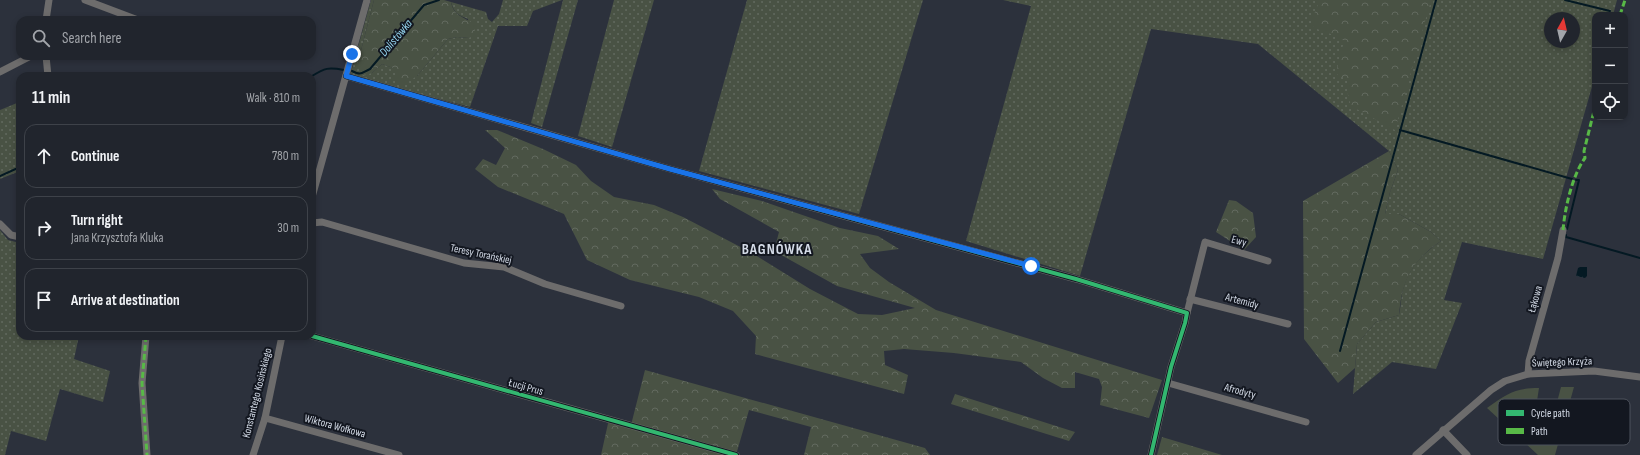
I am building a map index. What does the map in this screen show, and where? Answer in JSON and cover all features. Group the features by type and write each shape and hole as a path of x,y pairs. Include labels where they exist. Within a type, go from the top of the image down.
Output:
{"street":[{"path":"47,16 49,0"},
{"path":"85,0 127,16"},
{"path":"316,183 367,0"},
{"path":"0,72 22,60"},
{"path":"46,60 48,72"},
{"path":"346,76 670,169 1076,279 1187,313"},
{"name":"Teresy Torańskiej","path":"316,223 322,222 464,263 504,267 545,284 621,306"},
{"path":"0,224 11,235 16,236"},
{"name":"Łąkowa","path":"1528,374 1529,361 1558,258 1564,230"},
{"name":"Ewy","path":"1190,299 1205,242 1268,261"},
{"path":"1151,455 1171,367 1185,323 1190,299"},
{"name":"Artemidy","path":"1190,299 1288,324"},
{"name":"Łucji Prus","path":"316,337 736,455"},
{"path":"146,340 142,384 147,455"},
{"name":"Konstantego Kosińskiego","path":"252,455 264,418 281,340"},
{"name":"Świętego Krzyża","path":"1416,455 1491,390 1505,381 1528,374 1594,371 1640,377"},
{"name":"Afrodyty","path":"1168,383 1306,422"},
{"name":"Wiktora Wołkowa","path":"264,418 399,455"},
{"path":"1444,430 1467,455"}],"green space":[{"path":"371,0 374,0 358,62 372,73 382,64 417,76 448,39 457,37 469,38 468,19 457,13 451,2 486,12 488,19 492,22 499,14 503,0 562,0 533,11 527,26 498,26 470,107 350,76"},
{"path":"374,0 444,0 451,2 454,11 475,25 475,35 469,38 457,37 448,39 417,76 400,87 393,68 382,64 372,73 360,77 358,62"},
{"path":"563,0 578,0 542,127 531,123"},
{"path":"614,0 654,0 612,147 578,136"},
{"path":"747,0 923,0 859,214 699,171"},
{"path":"1003,0 1617,0 1614,12 1592,12 1592,87 1543,259 1462,242 1444,300 1462,303 1436,369 1392,362 1353,394 1357,344 1376,322 1399,315 1403,289 1410,272 1423,255 1441,241 1431,232 1399,214 1385,214 1390,192 1398,170 1389,151 1258,44 1151,29 1080,276 966,241 1031,6"},
{"path":"1320,0 1431,0 1395,130 1351,106 1347,91 1348,79 1339,76 1336,73 1344,41 1337,36 1312,26 1312,19"},
{"path":"16,103 16,173 0,179 0,110"},
{"path":"485,130 497,130 543,149 576,165 591,181 614,197 654,205 683,217 752,253 810,289 858,314 882,315 915,308 837,286 774,251 779,232 720,199 712,189 762,201 840,228 878,236 899,249 860,254 870,268 889,282 936,310 1162,380 1149,418 1100,405 1102,387 1099,379 1075,372 1075,388 1062,388 1043,378 1021,362 954,353 904,349 884,351 885,365 908,375 904,394 755,354 756,336 733,311 699,297 630,280 587,260 564,214 498,187 475,169 483,159 496,165 505,148"},
{"path":"1389,151 1398,170 1390,192 1385,214 1399,214 1431,232 1441,241 1423,255 1410,273 1402,293 1399,315 1376,322 1357,344 1355,368 1338,383 1304,339 1303,201"},
{"path":"1229,200 1236,201 1253,213 1256,237 1244,250 1216,232"},
{"path":"0,230 8,240 16,242 16,340 78,340 74,359 110,371 103,402 60,389 46,441 11,431 5,455 0,455"},
{"path":"645,370 925,448 930,455 804,455 811,427 749,410 736,455 601,455 609,419 631,425"},
{"path":"1561,387 1574,387 1571,399 1558,399"},
{"path":"1539,388 1537,399 1500,399 1523,389"},
{"path":"955,394 1075,432 1069,441 951,404"},
{"path":"1498,400 1498,418 1487,408"},
{"path":"1162,437 1222,455 1157,455"},
{"path":"1527,445 1558,445 1555,455 1538,455"}],"water":[{"path":"1587,267 1587,276 1585,278 1576,276 1578,268"}],"waterway":[{"name":"Dolistówka","path":"352,71 360,74 370,69 424,5 439,0"},
{"path":"1340,351 1436,0"},
{"path":"1565,0 1610,11"},
{"name":"Dolistówka","path":"316,74 327,69 344,70"},
{"path":"1400,130 1572,179"},
{"name":"Dolistówka","path":"0,176 16,169"},
{"path":"1567,229 1579,180 1576,180"},
{"path":"1566,235 1566,237 1640,258"}],"marked path":[{"path":"1621,12 1625,0"},
{"path":"1563,230 1565,212 1570,192 1576,174 1585,158 1584,151 1592,119"},
{"path":"146,340 142,383 147,455"}],"cycle path":[{"path":"346,76 670,169 1076,279 1187,313 1171,367 1151,455"},
{"path":"316,337 736,455"}],"district":[{"name":"BAGNÓWKA","path":"777,249"}],"route":[{"path":"352,54 346,76 670,169 1031,266"}]}
